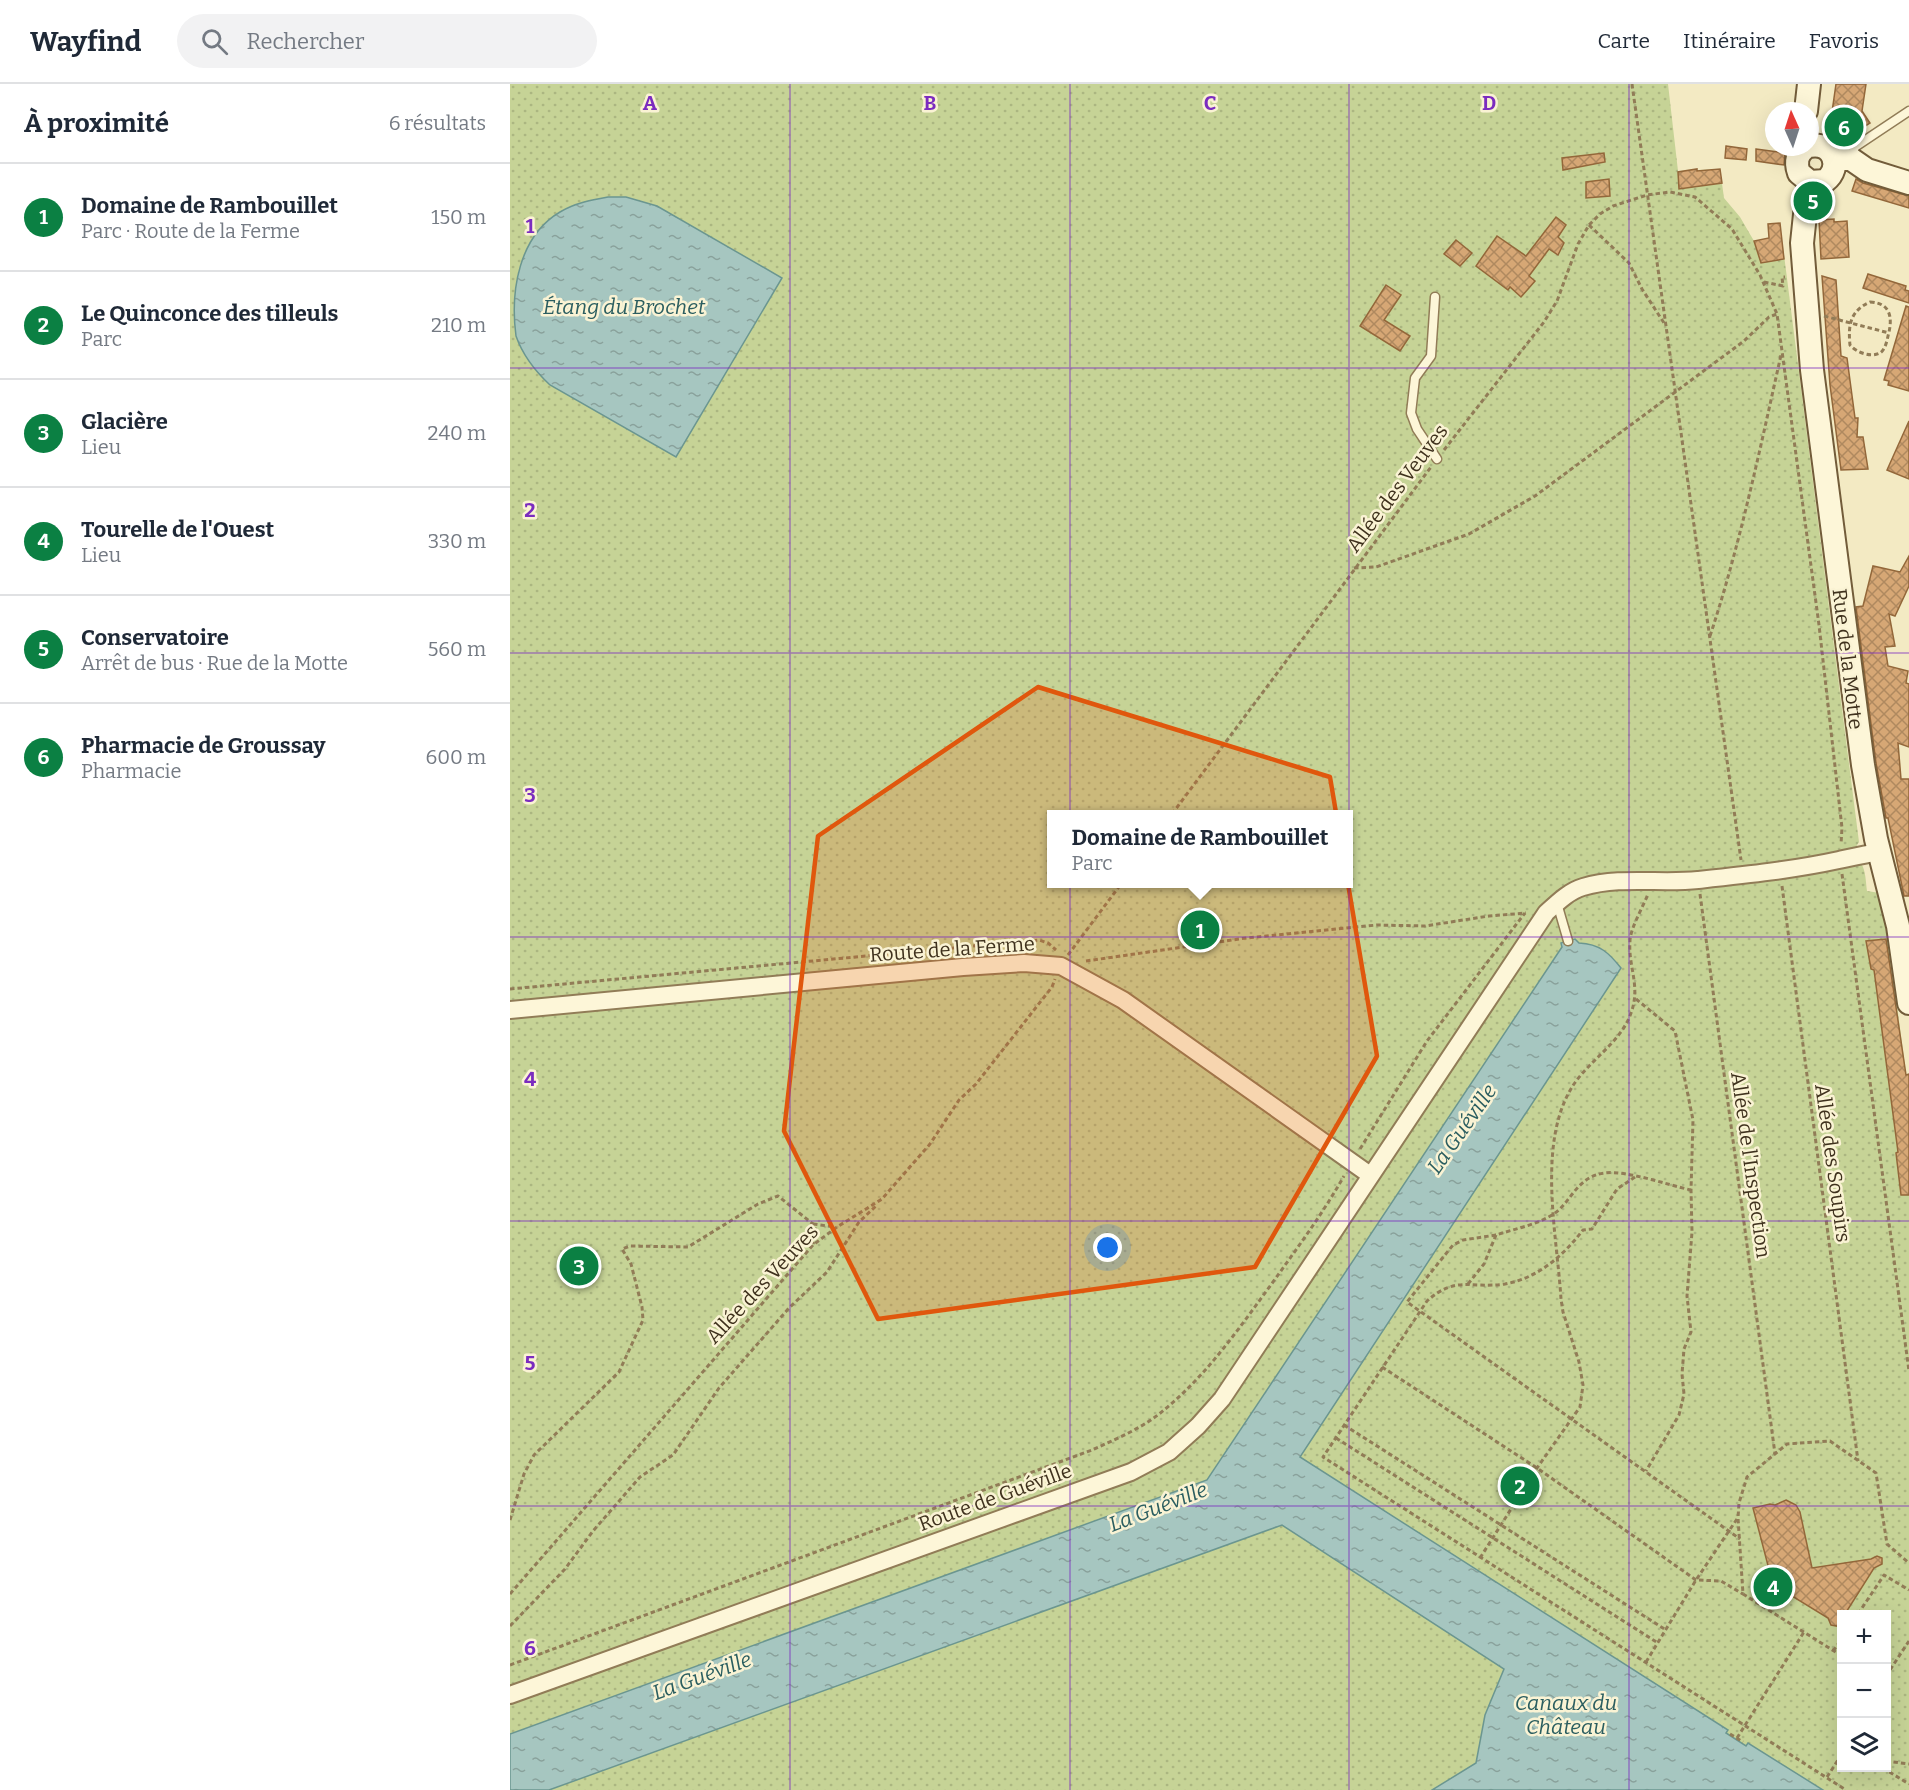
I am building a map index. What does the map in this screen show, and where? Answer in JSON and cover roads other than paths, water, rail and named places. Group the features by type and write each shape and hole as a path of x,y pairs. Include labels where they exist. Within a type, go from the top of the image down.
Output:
{"street":[{"path":"1807,102 1809,84"},
{"path":"1819,145 1868,170 1909,183"},
{"path":"1799,156 1796,161 1797,167 1810,180 1830,177 1835,165 1843,159"},
{"name":"Rue de la Motte","path":"1810,180 1790,213 1795,273 1814,313 1812,370 1854,704 1880,852 1898,926 1909,1003"},
{"path":"1552,908 1580,888 1597,884 1625,880 1653,882 1698,880 1840,860 1880,852"},
{"name":"Route de Guéville","path":"510,1695 1131,1472 1169,1452 1198,1426 1222,1399 1370,1175 1552,908"},
{"name":"Route de la Ferme","path":"510,1010 963,967 1024,963 1061,966 1123,1000 1370,1175"}],"lane":[{"path":"1843,159 1856,147 1909,111"},
{"path":"1435,297 1431,356 1414,378 1411,413 1417,429 1437,459"},
{"path":"1552,908 1568,941"}],"water":[{"name":"Étang du Brochet","path":"608,197 626,197 657,206 782,278 676,457 550,385 530,363 516,336 514,319 516,283 526,250 535,235 546,222 560,212 583,202"},
{"name":"Canaux du Château","path":"1575,939 1579,943 1593,945 1603,950 1621,968 1300,1457 1728,1730 1726,1733 1746,1746 1748,1743 1823,1790 1432,1790 1476,1763 1485,1715 1504,1669 1282,1525 549,1790 510,1790 510,1734 1207,1480 1562,947 1561,943"}],"place":[{"name":"Pharmacie de Groussay","path":"1844,127"},
{"name":"Conservatoire","path":"1813,201"},
{"name":"Domaine de Rambouillet","path":"1200,930"},
{"name":"Glacière","path":"579,1266"},
{"name":"Le Quinconce des tilleuls","path":"1520,1486"},
{"name":"Tourelle de l'Ouest","path":"1773,1587"}],"water label":[{"name":"La Guéville","path":"1462,1129"},
{"name":"La Guéville","path":"1158,1507"},
{"name":"La Guéville","path":"702,1676"}]}
